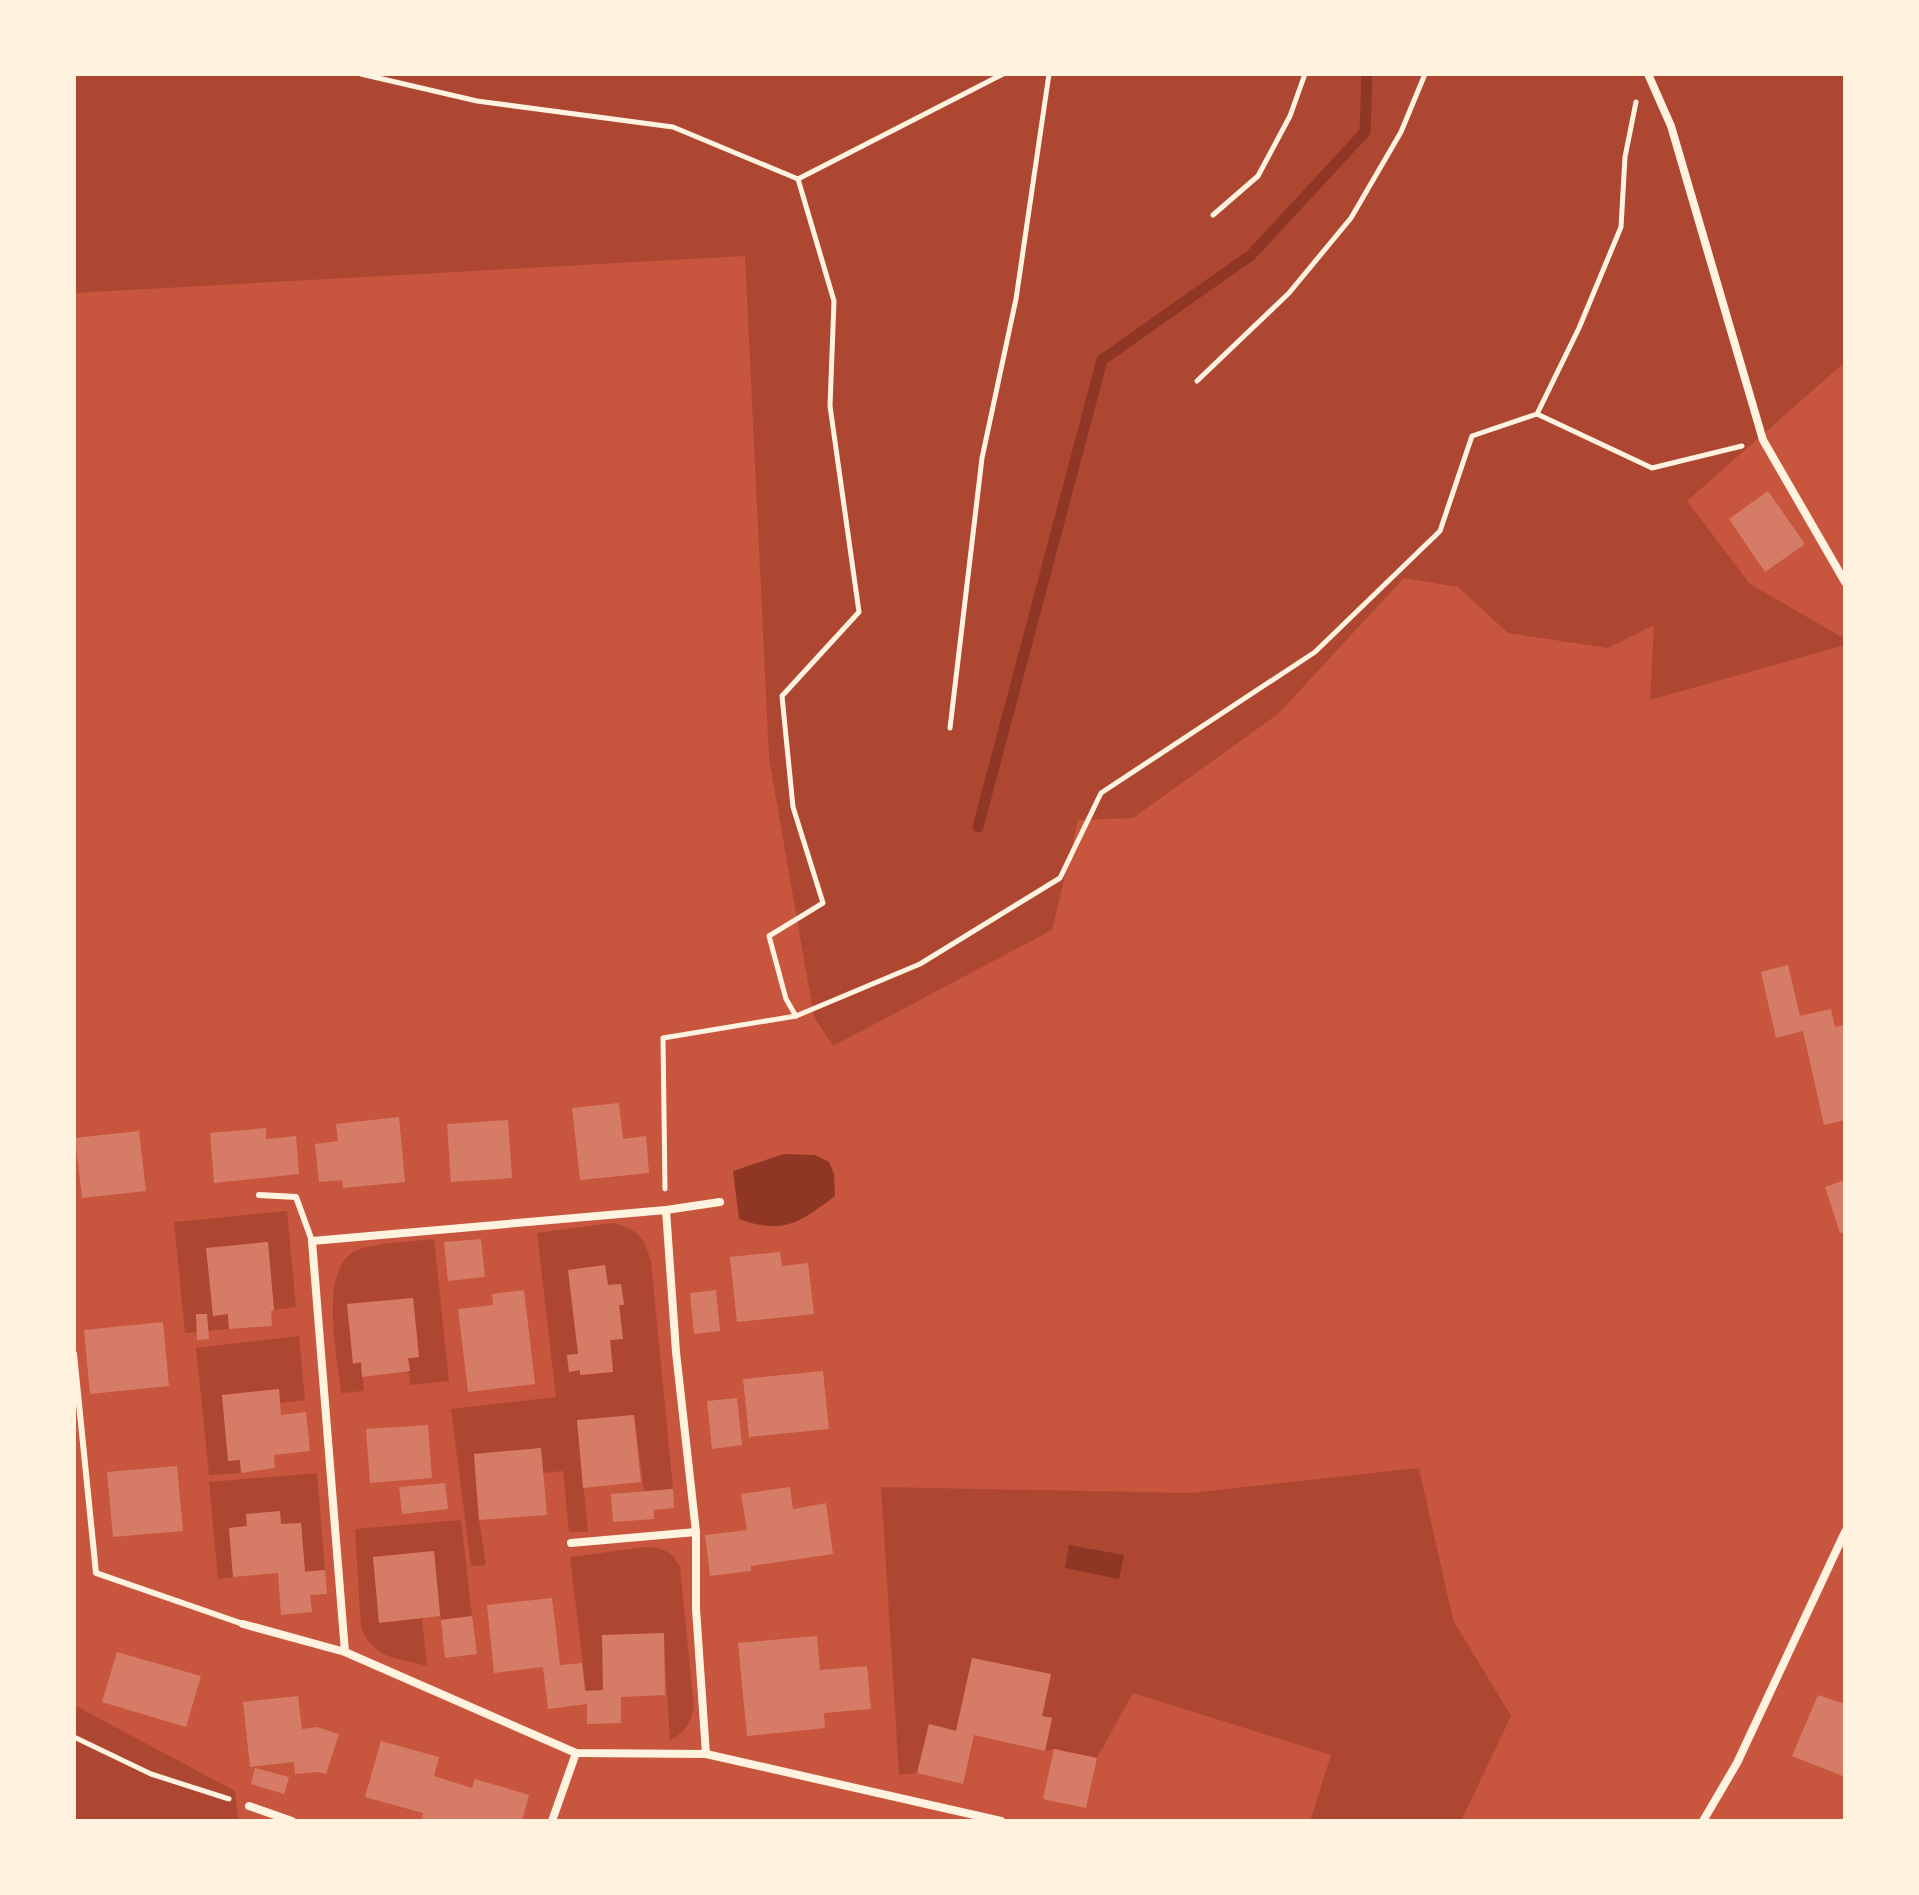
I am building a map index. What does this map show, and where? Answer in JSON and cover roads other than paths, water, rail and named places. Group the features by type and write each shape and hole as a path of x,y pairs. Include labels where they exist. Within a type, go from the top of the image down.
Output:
{"street":[{"path":"1648,74 1671,126 1763,440 1845,582"},
{"path":"345,1652 312,1241 666,1210 720,1202"},
{"path":"666,1210 676,1352 696,1532 696,1609 706,1754"},
{"path":"571,1543 696,1532"},
{"path":"1703,1821 1737,1763 1845,1532"},
{"path":"243,1624 345,1652 576,1753 706,1754 1001,1821"},
{"path":"552,1821 576,1753"},
{"path":"249,1806 292,1821"}],"lane":[{"path":"259,1195 296,1197 312,1241"},
{"path":"74,1354 96,1573 243,1624"}],"waterway":[{"path":"978,827 1102,360 1251,255 1365,132 1367,74"}]}
